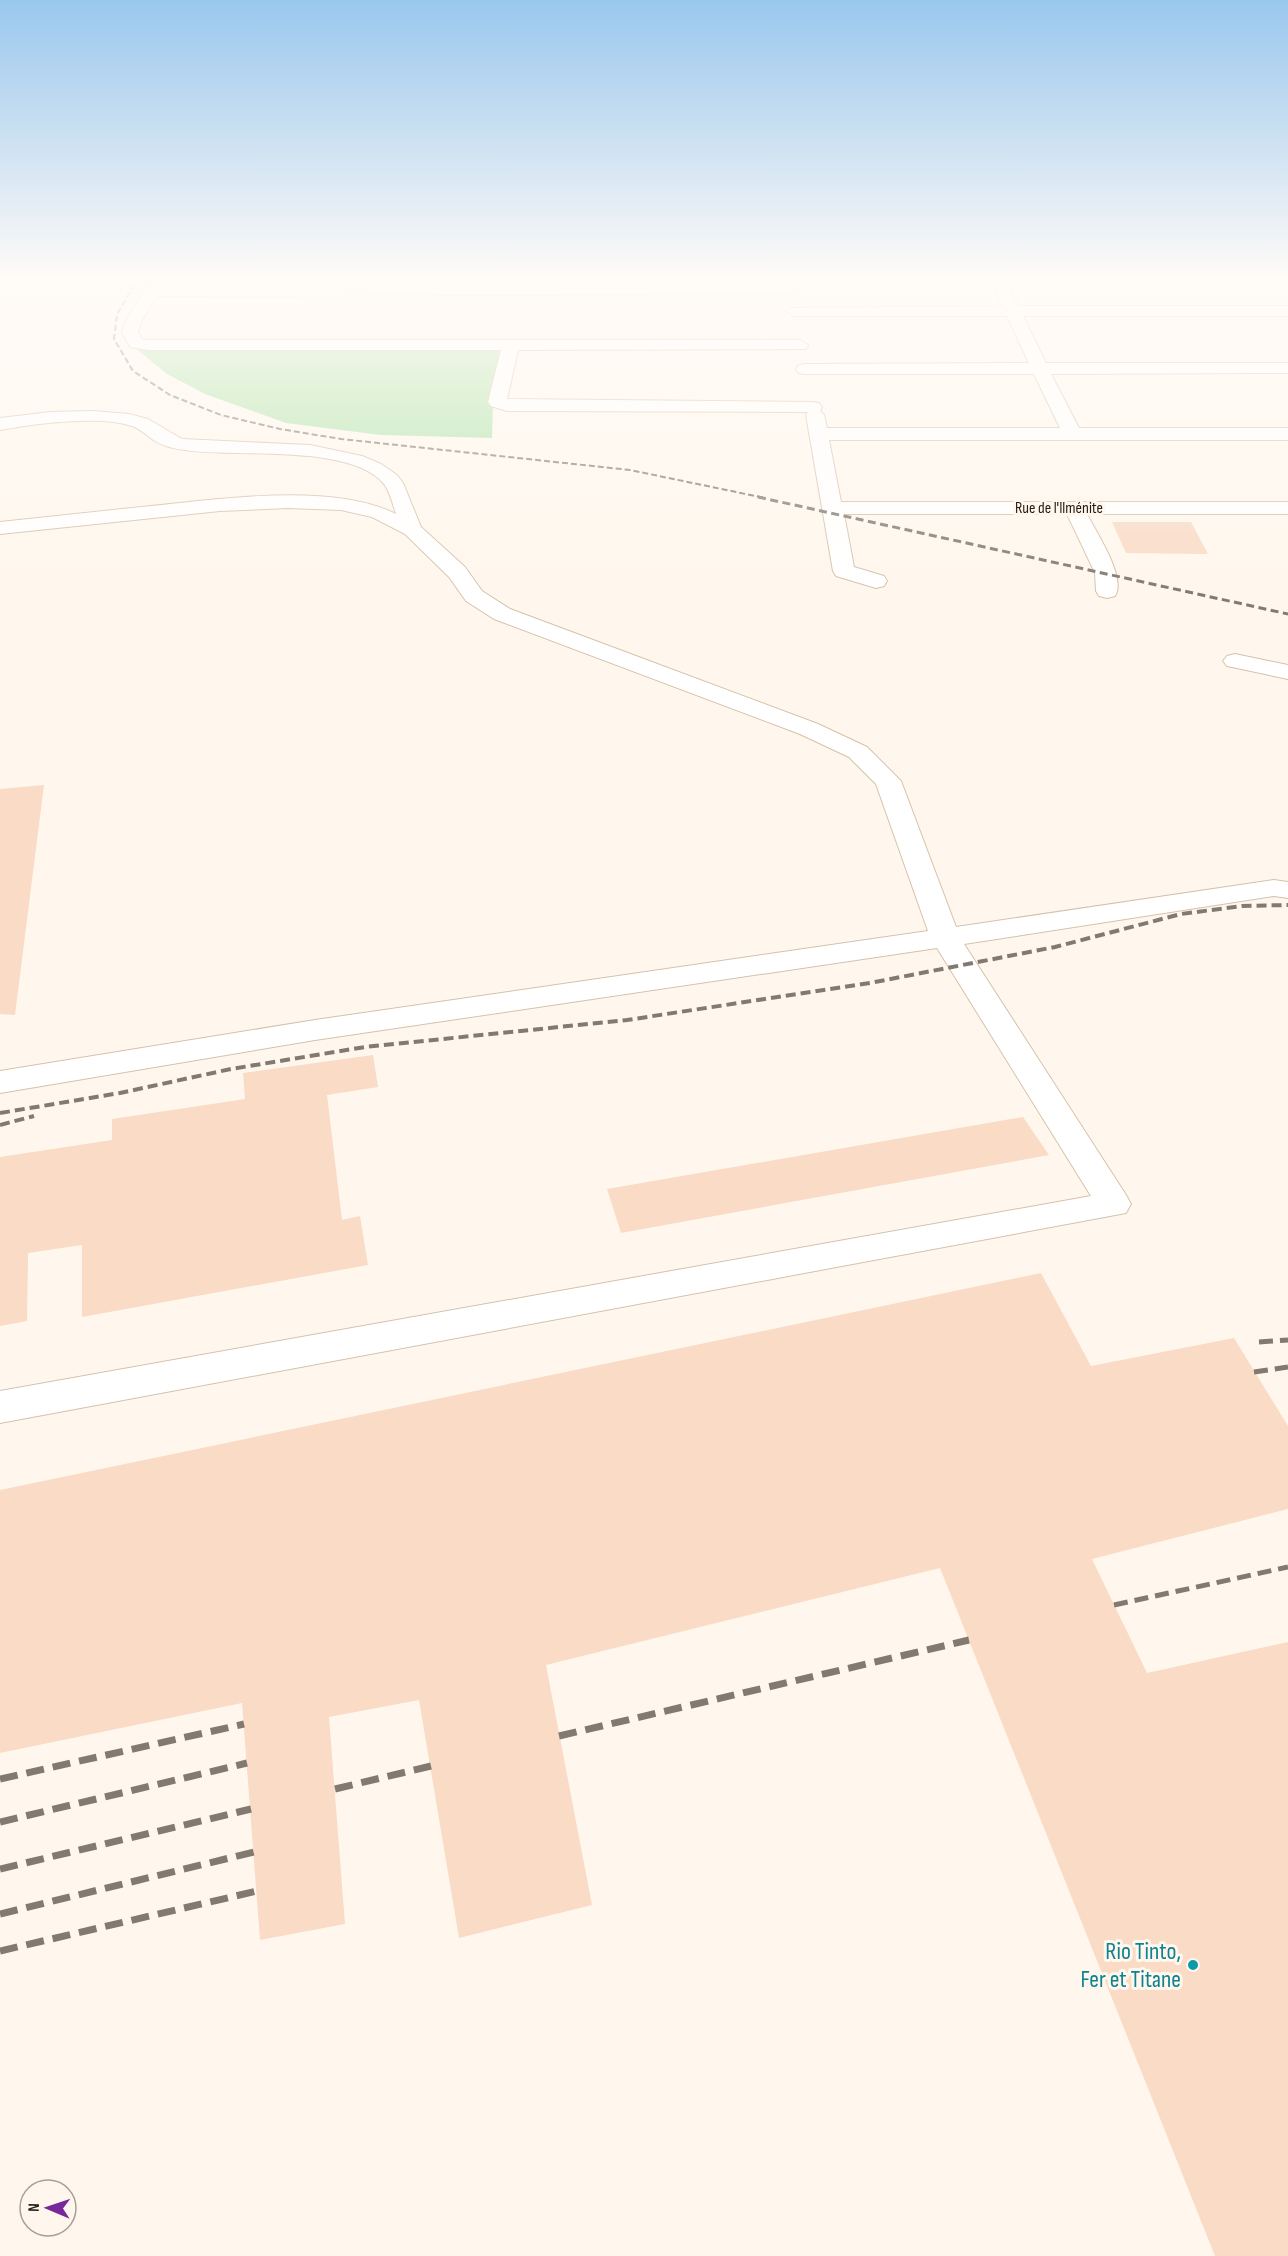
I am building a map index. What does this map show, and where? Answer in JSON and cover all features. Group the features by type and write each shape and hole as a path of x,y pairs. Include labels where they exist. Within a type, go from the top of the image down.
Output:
{"street":[{"path":"503,382 499,404 514,407 813,407"},
{"path":"808,382 844,571 876,581"},
{"path":"1047,382 1072,434"},
{"path":"0,424 41,418 114,418 141,423 156,435 177,443 278,448 334,455 365,464 392,480 412,530"},
{"path":"819,434 1288,434"},
{"path":"0,528 220,505 288,502 341,504 379,513 412,530 457,572 474,596 502,614 809,729 858,752 888,782 945,937 1114,1204 0,1407"},
{"name":"Rue de l'Ilménite","path":"831,508 1074,508 1228,514 1277,512"},
{"path":"1074,508 1106,573 1107,591"},
{"path":"1234,661 1288,672"},
{"path":"0,1082 315,1029 765,965 1274,888 1288,890"}],"green space":[{"path":"183,382 496,382 492,438 381,435 286,423 205,394"}],"building":[{"path":"1112,522 1191,522 1208,554 1126,553"},
{"path":"44,785 15,1015 0,1014 0,789"},
{"path":"373,1055 378,1087 327,1095 342,1220 360,1216 368,1265 82,1317 82,1245 28,1253 27,1321 0,1326 0,1157 112,1140 112,1119 245,1099 243,1073"},
{"path":"1023,1117 1049,1155 621,1233 607,1189"},
{"path":"1041,1273 1091,1366 1234,1338 1288,1426 1288,1509 1092,1559 1147,1673 1288,1642 1288,2256 1215,2256 940,1568 546,1665 592,1905 459,1938 419,1700 329,1717 345,1924 260,1940 242,1703 0,1753 0,1490"}],"railway":[{"path":"150,382 170,395 221,415 280,429 341,439 630,470 765,498"},
{"path":"758,497 1288,614"},
{"path":"0,1113 120,1093 231,1069 365,1047 627,1020 870,983 1055,947 1181,914 1242,906 1288,905"},
{"path":"0,1125 34,1116"},
{"path":"1259,1342 1288,1340"},
{"path":"1254,1372 1288,1367"},
{"path":"1114,1605 1288,1567"},
{"path":"559,1736 969,1640"},
{"path":"0,1779 244,1724"},
{"path":"0,1822 247,1763"},
{"path":"335,1789 431,1766"},
{"path":"0,1869 251,1809"},
{"path":"0,1914 254,1852"},
{"path":"0,1951 257,1891"}],"place":[{"name":"Rio Tinto, Fer et Titane","path":"1193,1965"}]}
